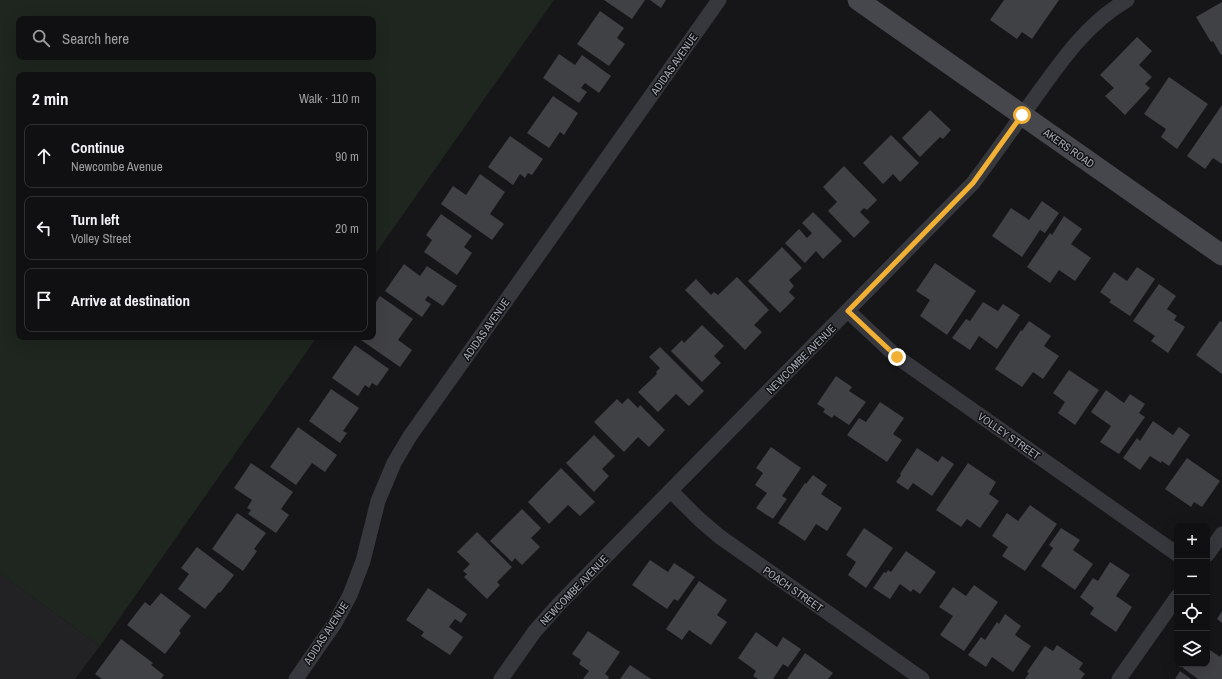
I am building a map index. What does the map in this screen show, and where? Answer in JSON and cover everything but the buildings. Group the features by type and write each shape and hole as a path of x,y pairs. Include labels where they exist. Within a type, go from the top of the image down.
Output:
{"street":[{"name":"ADIDAS AVENUE","path":"296,679 335,623 350,595 363,561 378,501 394,463 410,436 719,0"},
{"name":"AKERS ROAD","path":"858,0 1222,255"},
{"name":"NEWCOMBE AVENUE","path":"501,679 535,631 559,604 973,183 1067,54 1092,27 1127,0"},
{"name":"VOLLEY STREET","path":"848,311 897,357 1174,552"},
{"name":"POACH STREET","path":"671,491 699,519 720,537 922,679"},
{"path":"1210,551 1222,534"},
{"path":"1119,679 1174,602"}],"shaded area":[{"path":"0,0 554,0 376,253 376,72 16,72 16,340 315,340 100,646 0,573"},
{"path":"0,573 100,646 75,679 0,679"}],"route":[{"path":"897,357 876,339 848,311 973,183 990,162 1022,115"}]}
